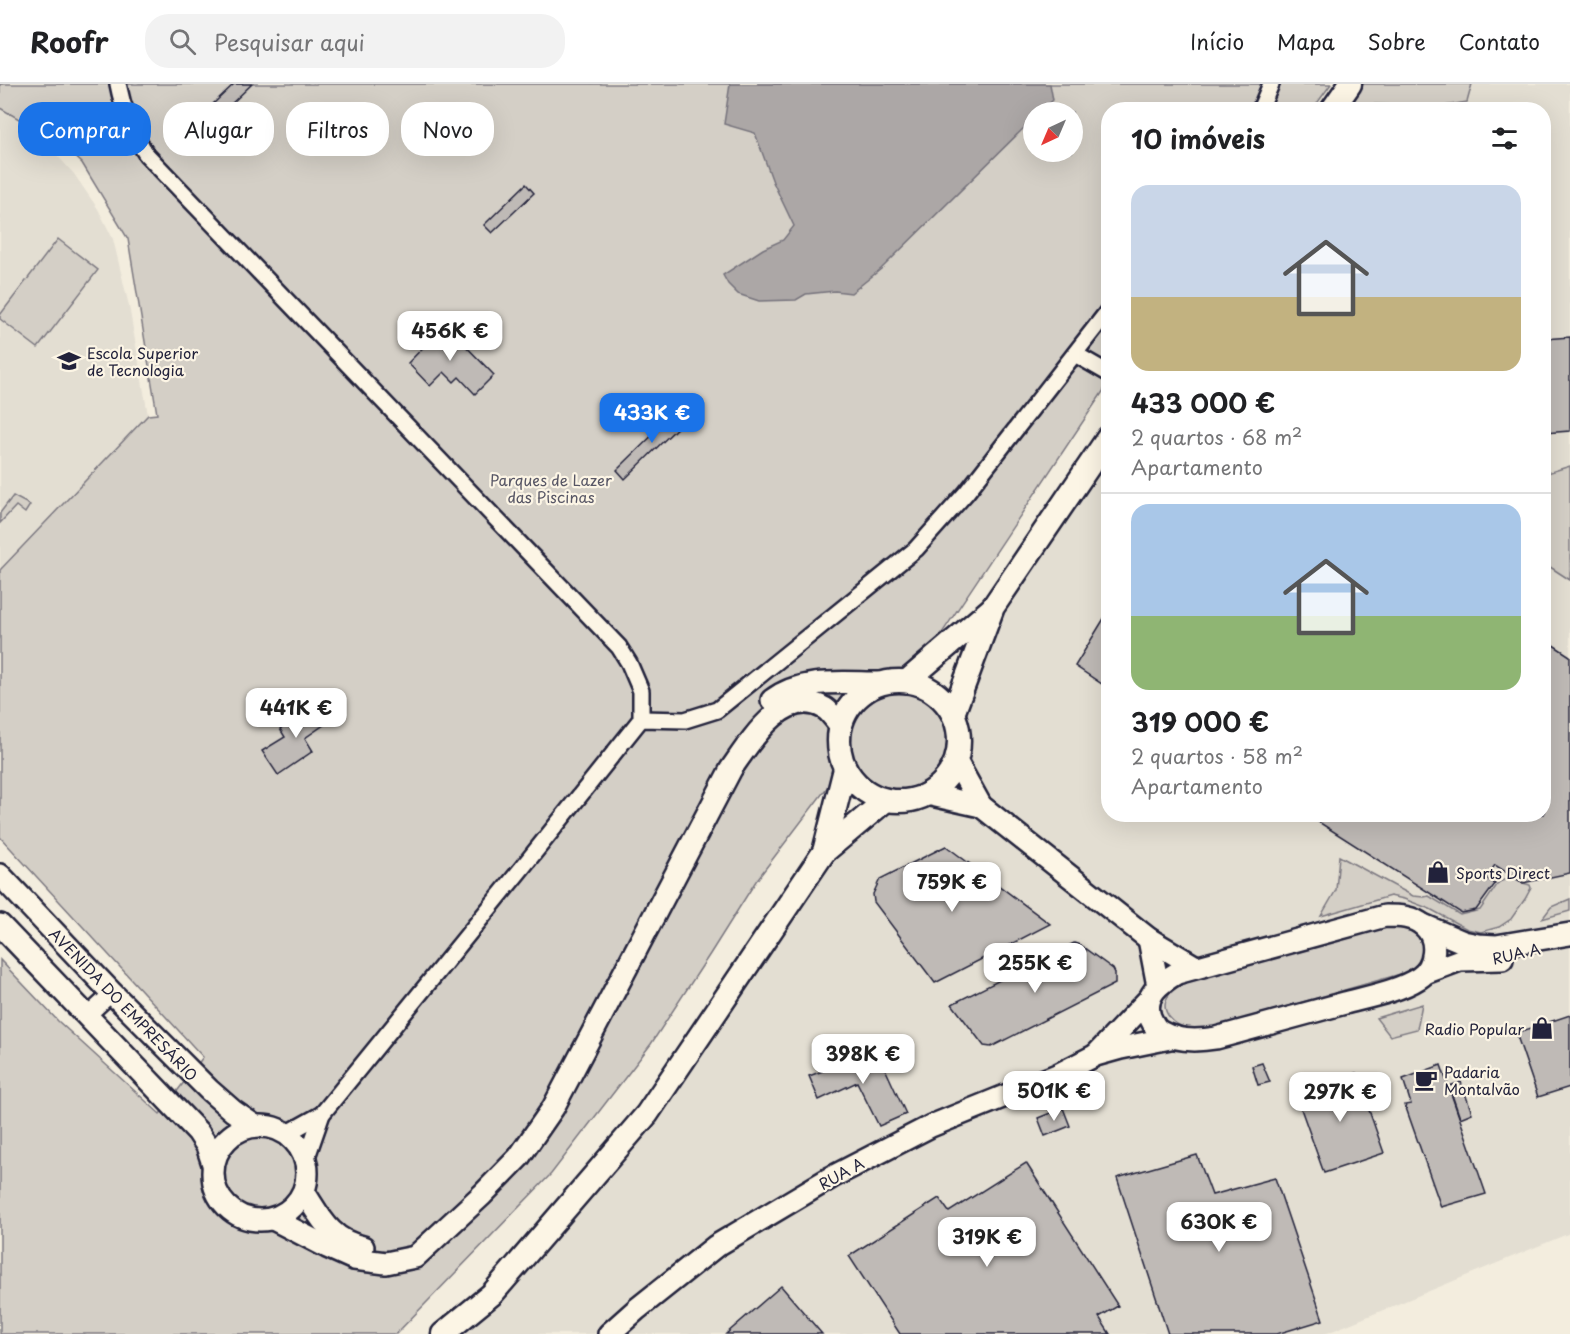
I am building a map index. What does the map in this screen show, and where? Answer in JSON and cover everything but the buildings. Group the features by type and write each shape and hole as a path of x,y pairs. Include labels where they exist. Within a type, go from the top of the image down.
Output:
{"main road":[{"path":"1338,102 1350,84"},
{"path":"953,714 993,607 1101,448"},
{"path":"907,681 993,607"},
{"path":"893,680 907,681 922,685 945,702 953,714 958,729 959,745 956,761 939,786 927,795 907,801 886,800 870,794 856,783 845,769 838,740 840,725 854,699 866,690 879,683 893,680"},
{"path":"824,852 845,769"},
{"path":"443,1334 492,1294 647,1114 824,852 886,800"}],"street":[{"path":"118,84 133,135 146,154 619,646 641,691 641,719 322,1114 306,1160"},
{"path":"1263,102 1271,84"},
{"path":"641,719 685,720 717,710 916,549 966,493 1101,319"},
{"path":"1075,354 1101,370"},
{"path":"730,769 740,735 754,715 776,697 802,686 826,682 879,683"},
{"path":"273,1219 354,1259 386,1263 415,1257 445,1231 519,1156 553,1108 730,769 758,732 779,712 795,703 810,702 826,709 840,725"},
{"path":"956,761 981,806 1149,939 1196,967"},
{"path":"927,795 981,806"},
{"name":"AVENIDA DO EMPRESÁRIO","path":"0,875 112,993 209,1090 255,1126"},
{"name":"RUA A","path":"1096,1054 1154,992 1177,974 1385,916 1412,919 1463,942 1478,945 1496,946 1570,934"},
{"path":"0,925 198,1132 207,1146 213,1164 213,1179 217,1194 225,1206 237,1215 252,1220 267,1221 282,1216 295,1206 304,1192 308,1176 306,1160 298,1145 286,1134 271,1127 255,1126 240,1130 228,1138 213,1164"},
{"path":"1424,925 1430,933 1434,950 1425,973"},
{"name":"RUA A","path":"609,1334 716,1246 832,1177 931,1126 1057,1076 1096,1054 1175,1037 1199,1041 1216,1038 1404,985 1425,973 1460,960 1498,960 1543,947 1570,934"},
{"path":"1149,939 1154,992 1149,1011 1154,1026 1161,1032 1175,1037"},
{"path":"87,1016 112,993"},
{"path":"286,1134 322,1114"},
{"path":"304,1192 330,1231 352,1244 379,1250 410,1245 445,1231"}],"shaded area":[{"path":"730,84 1050,84 1053,100 1051,102 1023,102 1023,129 881,269 851,293 835,291 806,294 796,300 759,301 738,294 723,275 763,249 783,240 794,226 773,182 755,133 724,124"},
{"path":"1366,84 1570,84 1570,1233 1325,1334 449,1334 671,1090 1101,467 1101,822 1551,822 1551,102 1354,102"},
{"name":"Escola Superior de Tecnologia","path":"0,108 18,119 18,156 58,156 74,174 98,209 113,239 129,306 148,415 0,570"}],"green space":[{"name":"Parques de Lazer das Piscinas","path":"0,84 1331,84 1318,102 1101,102 1101,394 904,690 927,699 942,715 949,741 944,764 937,773 917,786 892,790 879,786 866,778 851,756 756,881 651,1044 551,1174 396,1334 0,1334 0,960 58,1021 160,1114 203,1057 0,837 0,570 148,415 157,414 128,239 82,163 74,156 151,156 151,102 18,102 18,118 0,108"},
{"path":"1362,84 1472,84 1467,102 1350,102"},
{"path":"58,239 98,270 38,348 0,319 0,315"},
{"path":"1570,466 1570,580 1551,568 1551,472"},
{"path":"13,496 30,505 25,513 16,506 0,523 0,513"},
{"path":"1339,856 1413,896 1429,896 1460,915 1480,910 1499,882 1513,877 1530,885 1531,888 1511,919 1499,927 1481,932 1467,929 1430,909 1390,896 1321,916 1336,890"},
{"path":"1570,899 1570,911 1542,919 1551,907"},
{"path":"1395,925 1413,929 1422,939 1426,951 1423,961 1411,971 1208,1029 1183,1027 1170,1018 1165,1008 1169,995 1186,982"},
{"path":"1422,1004 1417,1029 1390,1036 1376,1018"}],"place":[{"name":"Escola Superior de Tecnologia","path":"69,361"},
{"name":"Sports Direct","path":"1438,872"},
{"name":"Radio Popular","path":"1542,1028"},
{"name":"Padaria Montalvão","path":"1426,1080"}]}
